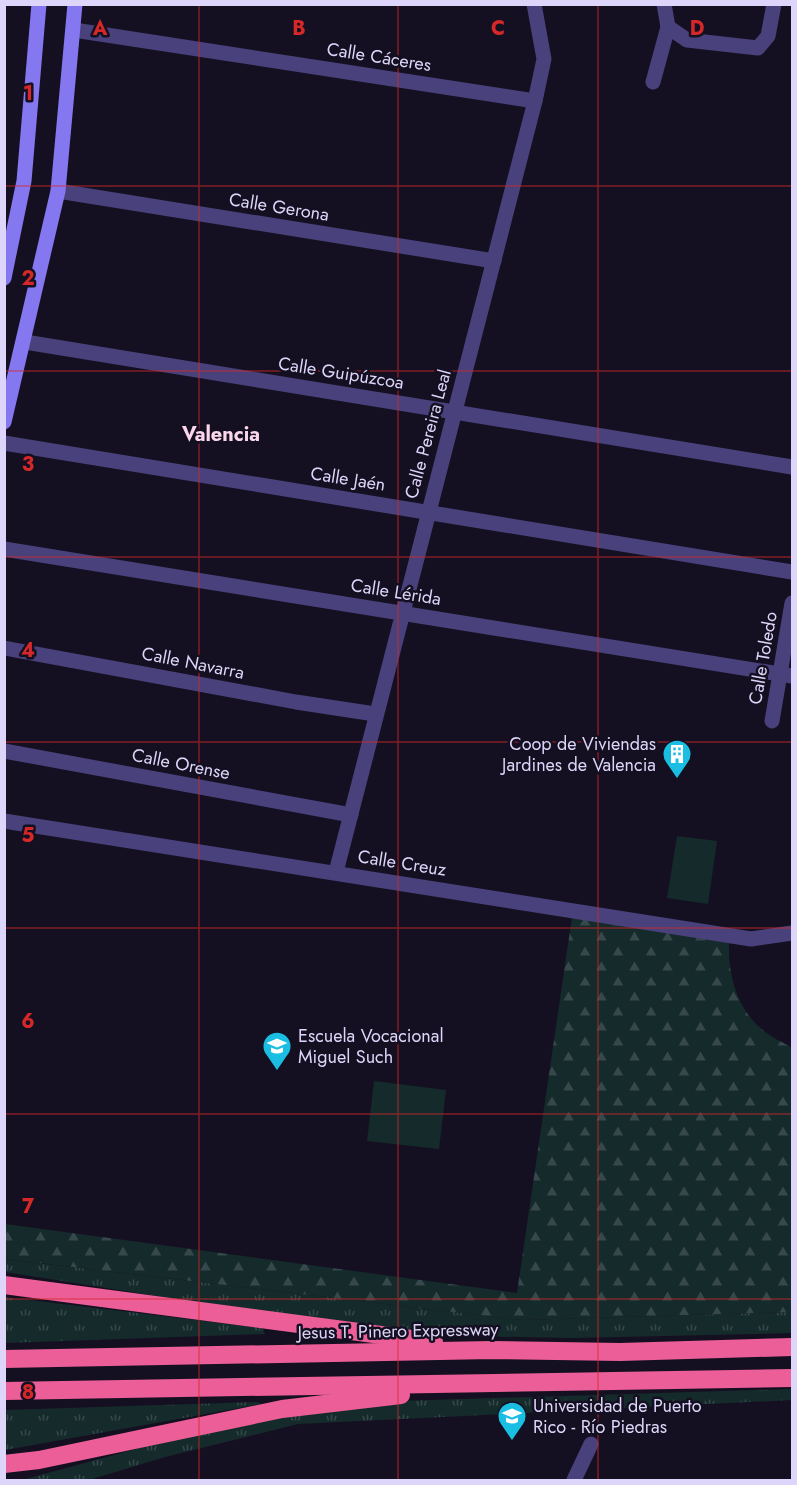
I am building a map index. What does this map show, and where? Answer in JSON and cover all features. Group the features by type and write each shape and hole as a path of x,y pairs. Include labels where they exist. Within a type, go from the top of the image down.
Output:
{"highway":[{"path":"4,1278 62,1291"},
{"path":"4,1285 492,1350"},
{"name":"Jesus T. Pinero Expressway","path":"4,1359 492,1350 620,1352 792,1347"},
{"path":"4,1390 792,1378"},
{"path":"4,1464 39,1460 282,1409 490,1384"},
{"path":"4,1473 39,1460"}],"main road":[{"path":"4,278 24,181 39,4"},
{"path":"4,422 25,342 58,191 75,4"}],"street":[{"name":"Calle Pereira Leal","path":"336,872 535,101 543,59 534,4"},
{"path":"653,82 668,27 664,4"},
{"path":"668,27 687,40 758,48 768,36 774,4"},
{"name":"Calle Cáceres","path":"74,30 535,101"},
{"name":"Calle Gerona","path":"58,191 494,261"},
{"name":"Calle Guipúzcoa","path":"25,342 792,467"},
{"name":"Calle Jaén","path":"4,442 792,572"},
{"name":"Calle Lérida","path":"4,549 787,676"},
{"name":"Calle Toledo","path":"772,721 787,676 792,603"},
{"name":"Calle Navarra","path":"4,648 296,702 375,714"},
{"name":"Calle Orense","path":"4,751 351,815"},
{"name":"Calle Creuz","path":"4,821 751,939 792,933"},
{"path":"574,1480 591,1444"}],"green space":[{"path":"677,836 717,841 708,904 667,898"},
{"path":"572,917 729,943 730,967 736,991 747,1013 767,1033 792,1048 792,1312 521,1320 5,1259 5,1224 517,1293"},
{"path":"374,1081 446,1090 439,1149 367,1141"},
{"path":"4,1259 521,1320 792,1312 792,1333 575,1338 459,1336 227,1307 5,1272"},
{"path":"4,1297 262,1328 265,1334 5,1343"},
{"path":"792,1389 792,1400 298,1424 165,1457 89,1480 22,1480 162,1442 298,1411 398,1401"},
{"path":"257,1402 262,1404 5,1450 5,1410"}],"place":[{"name":"Coop de Viviendas Jardines de Valencia","path":"677,780"},
{"name":"Escuela Vocacional Miguel Such","path":"277,1072"},
{"name":"Universidad de Puerto Rico - Río Piedras","path":"512,1442"}],"district":[{"name":"Valencia","path":"221,434"}]}
